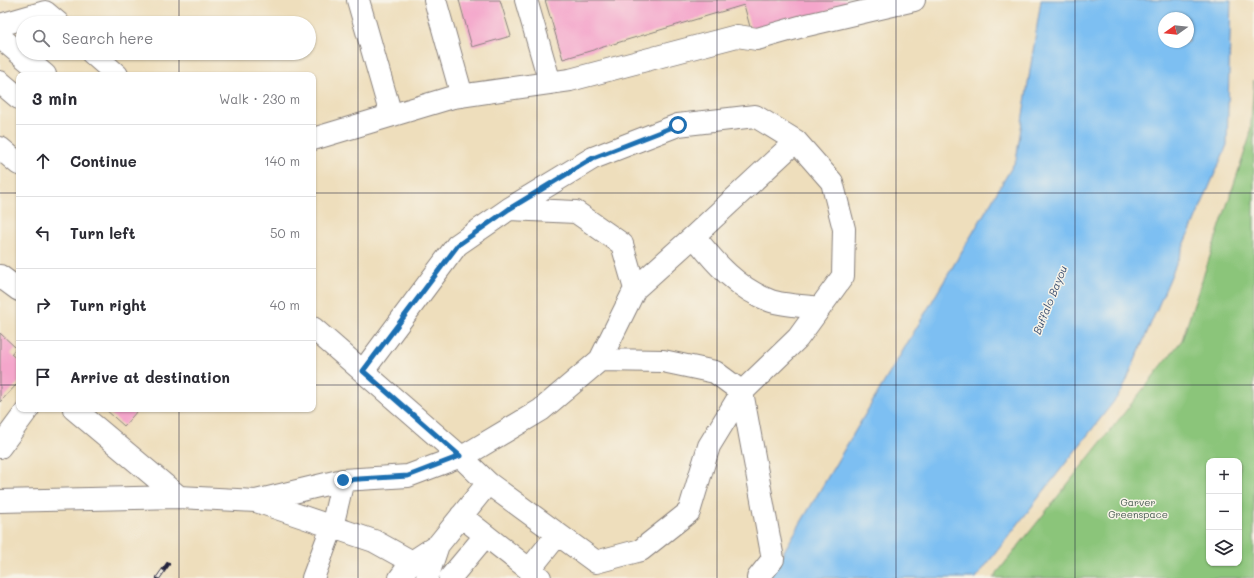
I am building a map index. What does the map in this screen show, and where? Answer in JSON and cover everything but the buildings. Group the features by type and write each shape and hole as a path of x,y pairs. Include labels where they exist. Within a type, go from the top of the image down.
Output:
{"lane":[{"path":"358,0 391,115"},
{"path":"435,0 462,96"},
{"path":"526,0 550,83"},
{"path":"316,138 453,97 570,80 737,36 757,39 803,26 914,0"},
{"path":"31,16 45,12 50,16"},
{"path":"0,25 16,20"},
{"path":"0,37 16,51"},
{"path":"27,60 41,72"},
{"path":"100,60 114,72"},
{"path":"0,82 16,95"},
{"path":"316,331 460,456 488,483 596,562 641,550 689,512 709,446 742,392 798,338 843,276 844,229 832,182 796,141 755,116 678,125 593,158 509,209 458,245 363,371"},
{"path":"256,501 343,480 408,476 469,453 541,410 600,360 635,289 796,141"},
{"path":"0,148 16,161"},
{"path":"509,209 576,212 622,244 635,289"},
{"path":"694,236 713,261 741,286 771,301 819,308"},
{"path":"0,276 16,288"},
{"path":"600,360 664,361 715,372 742,392 773,559 758,578"},
{"path":"0,447 26,412"},
{"path":"78,412 179,497"},
{"path":"314,578 332,527 343,480"},
{"path":"0,501 179,497 256,501 374,541 406,570 438,545 488,483"},
{"path":"461,516 534,574 558,534"},
{"path":"450,578 485,536"},
{"path":"427,578 438,545"}],"green space":[{"name":"Garver Greenspace","path":"1254,80 1254,578 993,578 1182,340 1250,136"}],"water":[{"name":"Buffalo Bayou","path":"1041,0 1231,0 1227,145 1122,391 976,578 765,578 781,556 1016,160"}],"railway":[{"path":"158,578 168,564"}],"route":[{"path":"343,480 408,476 460,456 363,371 458,245 509,209 593,158 678,125"}]}
